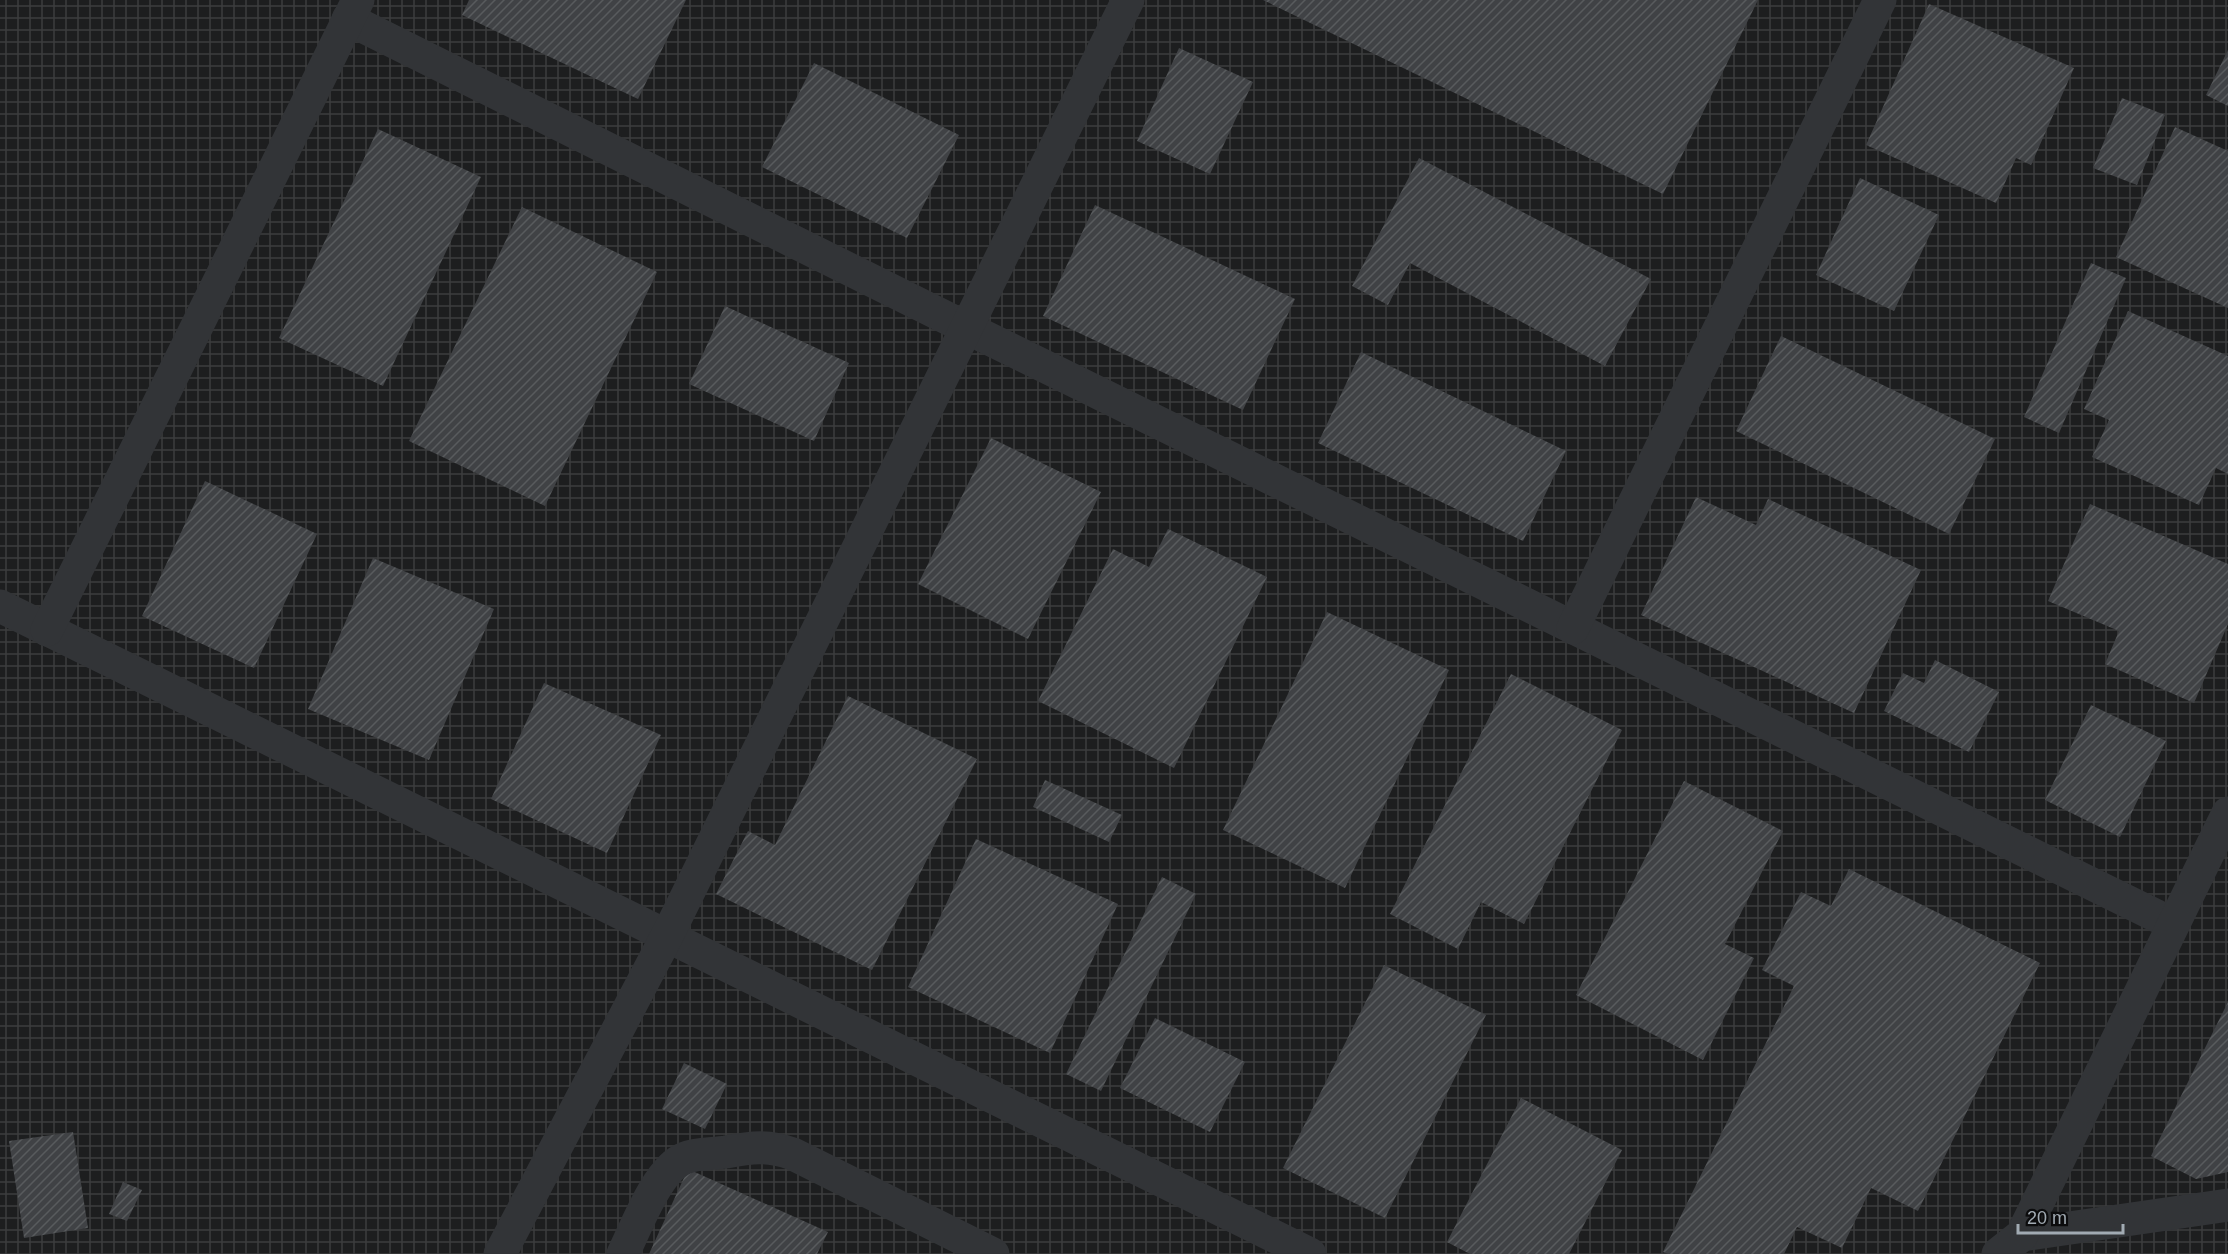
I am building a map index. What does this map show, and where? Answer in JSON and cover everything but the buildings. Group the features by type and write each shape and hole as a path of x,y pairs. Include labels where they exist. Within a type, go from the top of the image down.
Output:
{"street":[{"path":"500,1254 667,936 1128,0"},
{"path":"1573,628 1880,0"},
{"path":"47,630 353,10 967,328 2173,924"},
{"path":"0,606 1310,1254"},
{"path":"2010,1245 2228,814"},
{"path":"623,1254 653,1191 668,1171 684,1158 754,1147 775,1148 793,1154 956,1246 993,1254"},
{"path":"2010,1245 2228,1205"}],"shaded area":[{"path":"0,0 2228,0 2228,1254 0,1254"}]}
